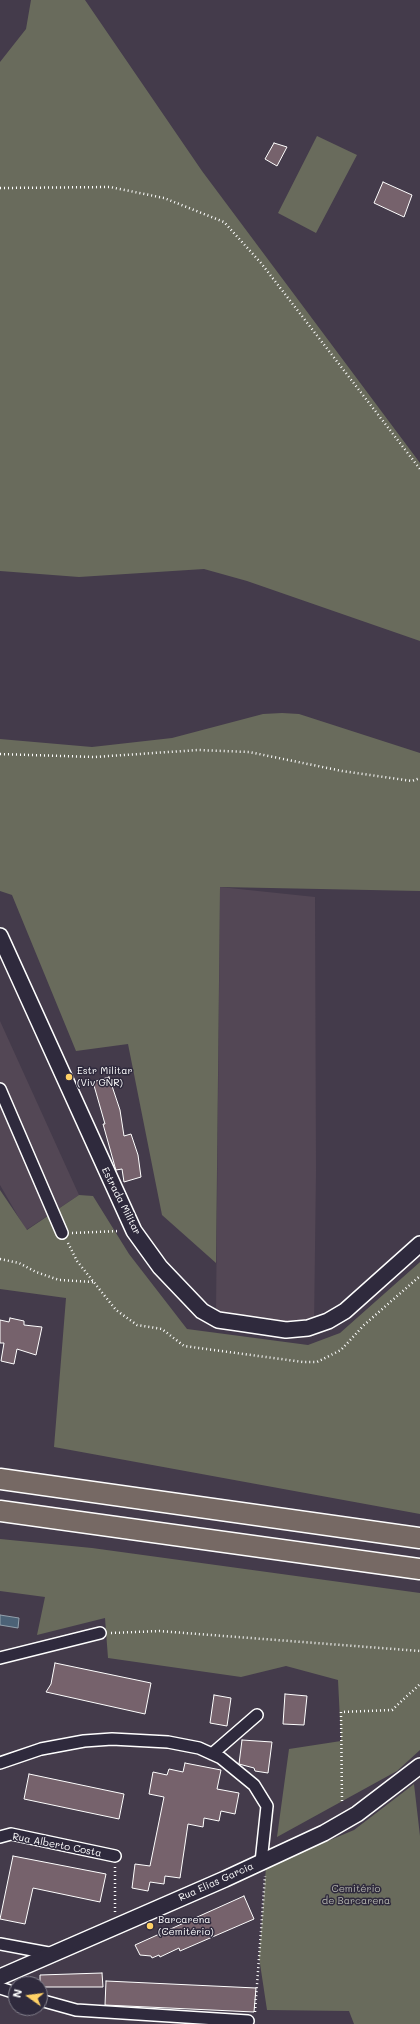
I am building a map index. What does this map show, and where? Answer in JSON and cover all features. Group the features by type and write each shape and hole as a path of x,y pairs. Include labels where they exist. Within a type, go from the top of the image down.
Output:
{"highway":[{"path":"0,1479 420,1538"},
{"path":"0,1511 420,1569"}],"street":[{"name":"Estrada Militar","path":"0,936 134,1230 160,1267 202,1311 218,1320 286,1330 308,1328 328,1321 345,1310 420,1244"},
{"path":"0,1089 62,1233"},
{"path":"0,1658 100,1633"},
{"path":"212,1754 257,1714"},
{"path":"0,1763 41,1749 84,1741 112,1739 168,1742 199,1748 212,1754 254,1785 267,1806 261,1862"},
{"name":"Rua Elias Garcia","path":"0,1977 55,1954 324,1833 357,1814 420,1766"},
{"name":"Rua Alberto Costa","path":"0,1837 11,1834 115,1856"},
{"path":"0,1944 55,1954"},
{"path":"48,2002 76,2010 251,2021"}],"path":[{"path":"0,188 110,187 164,198 224,222 261,263 420,469"},
{"path":"0,754 95,757 198,750 249,752 342,771 412,781 420,778"},
{"path":"62,1233 134,1230"},
{"path":"0,1259 19,1263 36,1272 59,1280 94,1282"},
{"path":"100,1633 159,1631 420,1651"},
{"path":"342,1801 341,1712 392,1710 420,1684"},
{"path":"115,1856 115,1927"},
{"path":"251,2021 266,1867 261,1862"}],"shaded area":[{"path":"220,887 315,897 316,1171 314,1326 216,1314"},
{"path":"0,1021 79,1195 26,1230 0,1185"}],"green space":[{"path":"31,0 85,0 202,171 420,463 420,641 247,581 204,569 79,577 0,571 0,62 26,29"},
{"path":"317,136 357,155 316,233 278,213"},
{"path":"263,714 299,714 420,753 420,891 220,887 216,1263 162,1215 128,1044 76,1051 12,895 0,891 0,739 92,747 172,738"},
{"path":"0,1190 27,1230 79,1195 93,1196 129,1254 187,1329 308,1345 340,1333 420,1262 420,1514 54,1447 66,1298 0,1289"},
{"path":"0,1539 92,1548 420,1593 420,1750 397,1771 277,1837 289,1749 341,1741 338,1680 286,1666 241,1677 108,1658 105,1618 37,1635 45,1597 0,1591"},
{"name":"Cemitério de Barcarena","path":"414,1784 420,1836 420,2024 354,2024 349,2011 267,2010 259,1957 266,1867 354,1830"}],"water":[{"path":"0,1615 19,1618 18,1628 0,1625"}],"building":[{"path":"274,143 287,147 277,166 265,159"},
{"path":"383,182 412,195 404,217 374,203"},
{"path":"109,1077 120,1110 124,1136 131,1134 138,1155 141,1177 124,1182 122,1169 116,1170 115,1167 93,1082"},
{"path":"10,1318 24,1321 24,1325 42,1327 36,1355 17,1349 14,1364 1,1361 4,1343 0,1343 0,1320 9,1322"},
{"path":"55,1663 151,1683 145,1714 46,1692 51,1684"},
{"path":"285,1694 307,1696 304,1725 283,1724"},
{"path":"214,1695 231,1698 227,1726 210,1723"},
{"path":"242,1740 272,1742 268,1773 255,1771 254,1768 239,1764"},
{"path":"185,1763 221,1770 217,1789 239,1793 235,1814 221,1811 219,1821 204,1818 203,1827 188,1824 180,1878 165,1876 164,1884 150,1882 148,1891 132,1888 135,1864 150,1866 164,1797 149,1794 153,1772 167,1775 169,1769 183,1772"},
{"path":"29,1774 124,1794 119,1819 24,1799"},
{"path":"13,1856 106,1874 100,1902 33,1888 25,1924 0,1919"},
{"path":"244,1896 254,1919 180,1951 179,1948 160,1957 159,1955 152,1958 151,1956 140,1955 135,1945"},
{"path":"102,1973 103,1987 48,1987 48,1976 40,1975"},
{"path":"106,1981 256,1988 254,2012 105,2005"}],"place":[{"name":"Estr Militar (Viv GNR)","path":"69,1077"},
{"name":"Barcarena (Cemitério)","path":"150,1926"}]}
